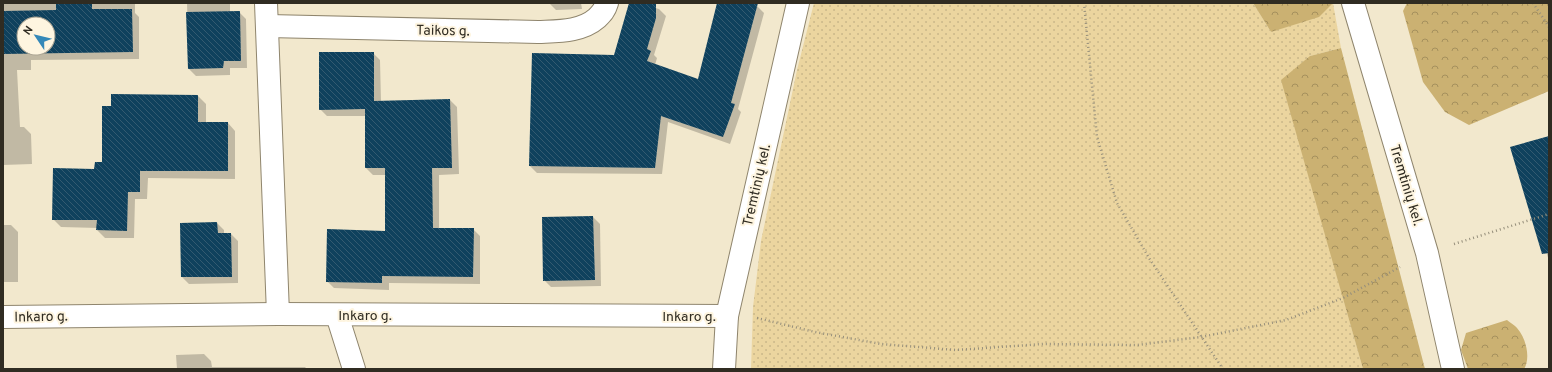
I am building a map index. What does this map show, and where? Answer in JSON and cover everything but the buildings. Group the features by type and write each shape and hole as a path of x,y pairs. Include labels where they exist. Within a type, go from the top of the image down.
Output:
{"street":[{"path":"266,3 278,314"},
{"name":"Taikos g.","path":"268,26 530,32 567,31 589,24 606,10 607,3"},
{"name":"Tremtinių kel.","path":"724,369 726,316 798,3"},
{"name":"Tremtinių kel.","path":"1353,3 1427,253 1453,369"},
{"name":"Inkaro g.","path":"3,317 278,314 726,316"},
{"path":"337,315 354,369"}],"path":[{"path":"1084,3 1097,137 1118,203 1149,258 1223,369"},
{"path":"1533,3 1549,27"},
{"path":"726,316 762,318 815,332 881,344 956,350 1043,344 1137,345 1201,337 1286,320 1342,298 1427,253 1549,214"}],"shaded area":[{"path":"814,3 1253,3 1271,32 1333,3 1341,48 1310,56 1343,298 1363,369 751,369 753,307 761,241 797,70"}],"green space":[{"path":"1253,3 1333,3 1319,17 1271,32"},
{"path":"1407,3 1549,3 1549,91 1469,125 1445,112 1423,82 1403,11"},
{"path":"1341,48 1425,369 1363,369 1281,80 1310,56"},
{"path":"1507,320 1517,328 1525,342 1527,359 1524,369 1468,369 1461,350 1466,333"}]}
